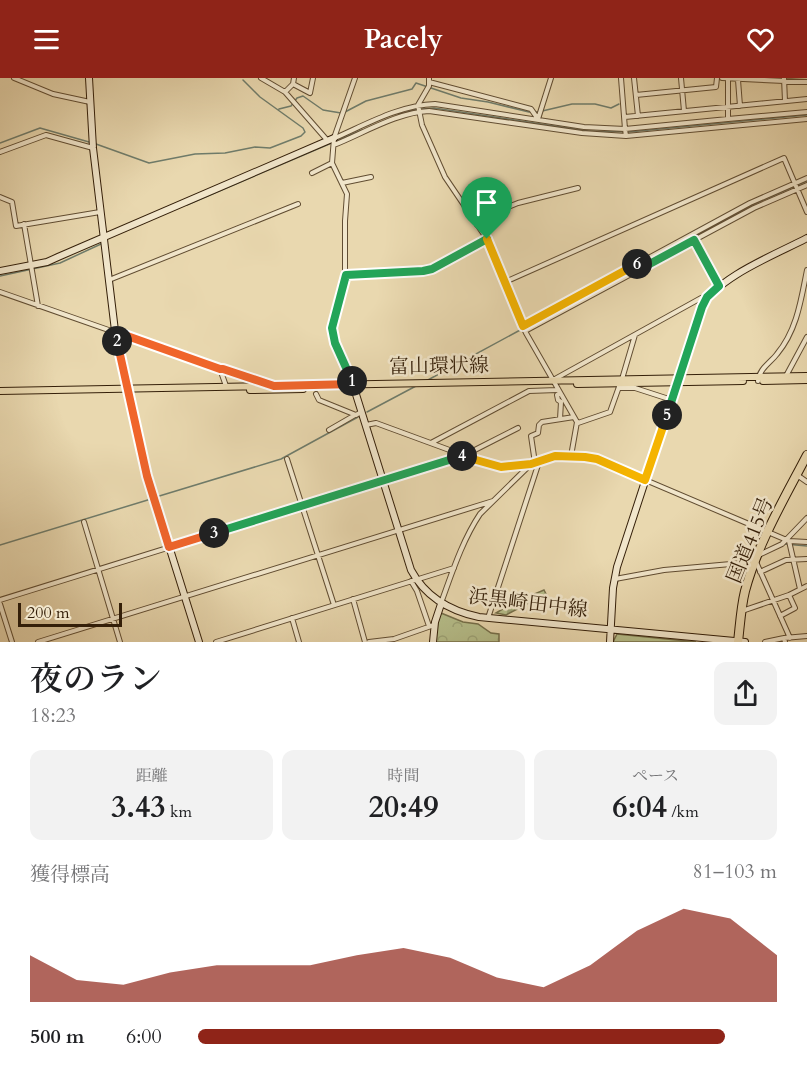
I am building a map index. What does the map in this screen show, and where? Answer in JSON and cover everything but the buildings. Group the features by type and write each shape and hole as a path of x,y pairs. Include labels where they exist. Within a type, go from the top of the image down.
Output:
{"highway":[{"name":"国道415号","path":"738,642 745,593 756,558 807,456"}],"main road":[{"name":"富山環状線","path":"758,379 807,376"},
{"name":"富山環状線","path":"128,390 226,386 556,387 679,380 807,380"},
{"name":"富山環状線","path":"0,393 354,386"}],"street":[{"path":"14,78 53,93 90,102"},
{"path":"89,78 93,148 116,332 147,476 199,642"},
{"path":"261,78 285,92 332,141"},
{"path":"285,92 293,84 294,78"},
{"path":"293,84 310,93 313,78"},
{"path":"354,78 332,141 332,163 347,194 346,275 432,269 487,239"},
{"path":"538,119 551,78"},
{"path":"621,78 626,136"},
{"path":"634,78 638,116"},
{"path":"681,78 684,111"},
{"path":"636,95 716,87 717,78"},
{"path":"722,78 807,82"},
{"path":"728,78 728,119"},
{"path":"538,119 531,109 429,80 418,105 422,125 445,177 487,239 524,328 578,423 572,456"},
{"path":"738,80 740,106"},
{"path":"784,80 785,101"},
{"path":"625,117 807,99"},
{"path":"0,271 58,257 332,141 406,107 435,104 584,127 626,129 807,112"},
{"path":"332,141 419,111 440,112 582,133 626,136 807,119"},
{"path":"0,152 45,135 93,148"},
{"path":"505,282 784,158 807,212"},
{"path":"312,173 332,163"},
{"path":"342,183 371,177"},
{"path":"524,328 644,267 807,178"},
{"path":"524,328 750,203 807,184"},
{"path":"477,225 503,209 518,203 578,188"},
{"path":"0,196 12,202 16,226 101,212"},
{"path":"109,280 298,204"},
{"path":"24,224 38,306"},
{"path":"560,419 559,414 562,411 557,396 556,377 707,297 719,286 807,238"},
{"path":"694,240 719,286"},
{"path":"641,262 644,267"},
{"path":"758,379 760,372 778,353 796,322 807,270"},
{"name":"浜黒崎田中線","path":"346,275 332,328 335,343 354,386 359,413 366,425 414,580 441,604 464,614 745,642"},
{"path":"0,292 274,386"},
{"path":"610,642 614,579 707,297"},
{"path":"578,423 610,412 635,334"},
{"path":"786,376 807,337"},
{"path":"220,369 226,386"},
{"path":"620,383 672,400"},
{"path":"430,443 529,391 556,387"},
{"path":"316,394 319,400 359,413"},
{"path":"329,430 359,413"},
{"path":"488,618 535,463 531,436 538,434 539,425 542,422 574,417"},
{"path":"366,425 376,423 463,456 501,467 535,463 555,456 597,459 786,540 807,542"},
{"path":"12,642 0,602 463,456 518,428"},
{"path":"287,459 334,605"},
{"path":"353,598 367,642 395,640 432,625 473,523 493,501 535,463"},
{"path":"797,475 807,482"},
{"path":"38,642 493,501"},
{"path":"614,579 664,570 737,564 756,558 782,544 807,518"},
{"path":"84,522 120,642"},
{"path":"786,540 794,559 800,589"},
{"path":"756,558 790,638"},
{"path":"760,572 782,561 807,559"},
{"path":"216,642 454,568"},
{"path":"414,580 432,625 433,642"},
{"path":"742,611 807,587"},
{"path":"780,616 795,608 789,595"},
{"path":"292,618 298,642"},
{"path":"765,642 807,636"}],"green space":[{"path":"544,590 546,594 506,615 496,613 511,604"},
{"path":"441,613 463,622 478,624 491,633 499,634 499,642 435,642 437,622"},
{"path":"617,634 696,642 613,642"}],"waterway":[{"path":"96,144 149,163 195,154 225,153 255,147 270,148 301,136 305,132 303,128 260,97 243,80"},
{"path":"345,112 366,101 412,89 416,83 461,98 529,112 572,104 595,104 611,108 619,104"},
{"path":"279,109 291,106 297,98 303,96 323,110 341,113"},
{"path":"392,118 413,110 434,108 588,131 629,132 807,115"},
{"path":"0,143 40,128 89,142"},
{"path":"187,205 362,130"},
{"path":"526,327 752,205 807,181"},
{"path":"0,276 60,263 101,244"},
{"path":"426,381 522,329"},
{"path":"367,412 416,386"},
{"path":"156,497 281,459 358,417"},
{"path":"0,545 151,499"},
{"path":"785,544 807,546"}],"route":[{"path":"487,239 523,326 641,262 644,267 694,240 719,286 707,297 702,307 645,480 597,459 585,457 555,456 531,464 501,467 463,456 169,547 147,476 116,332 274,386 353,384 332,333 332,323 346,275 432,269 487,239"}]}
